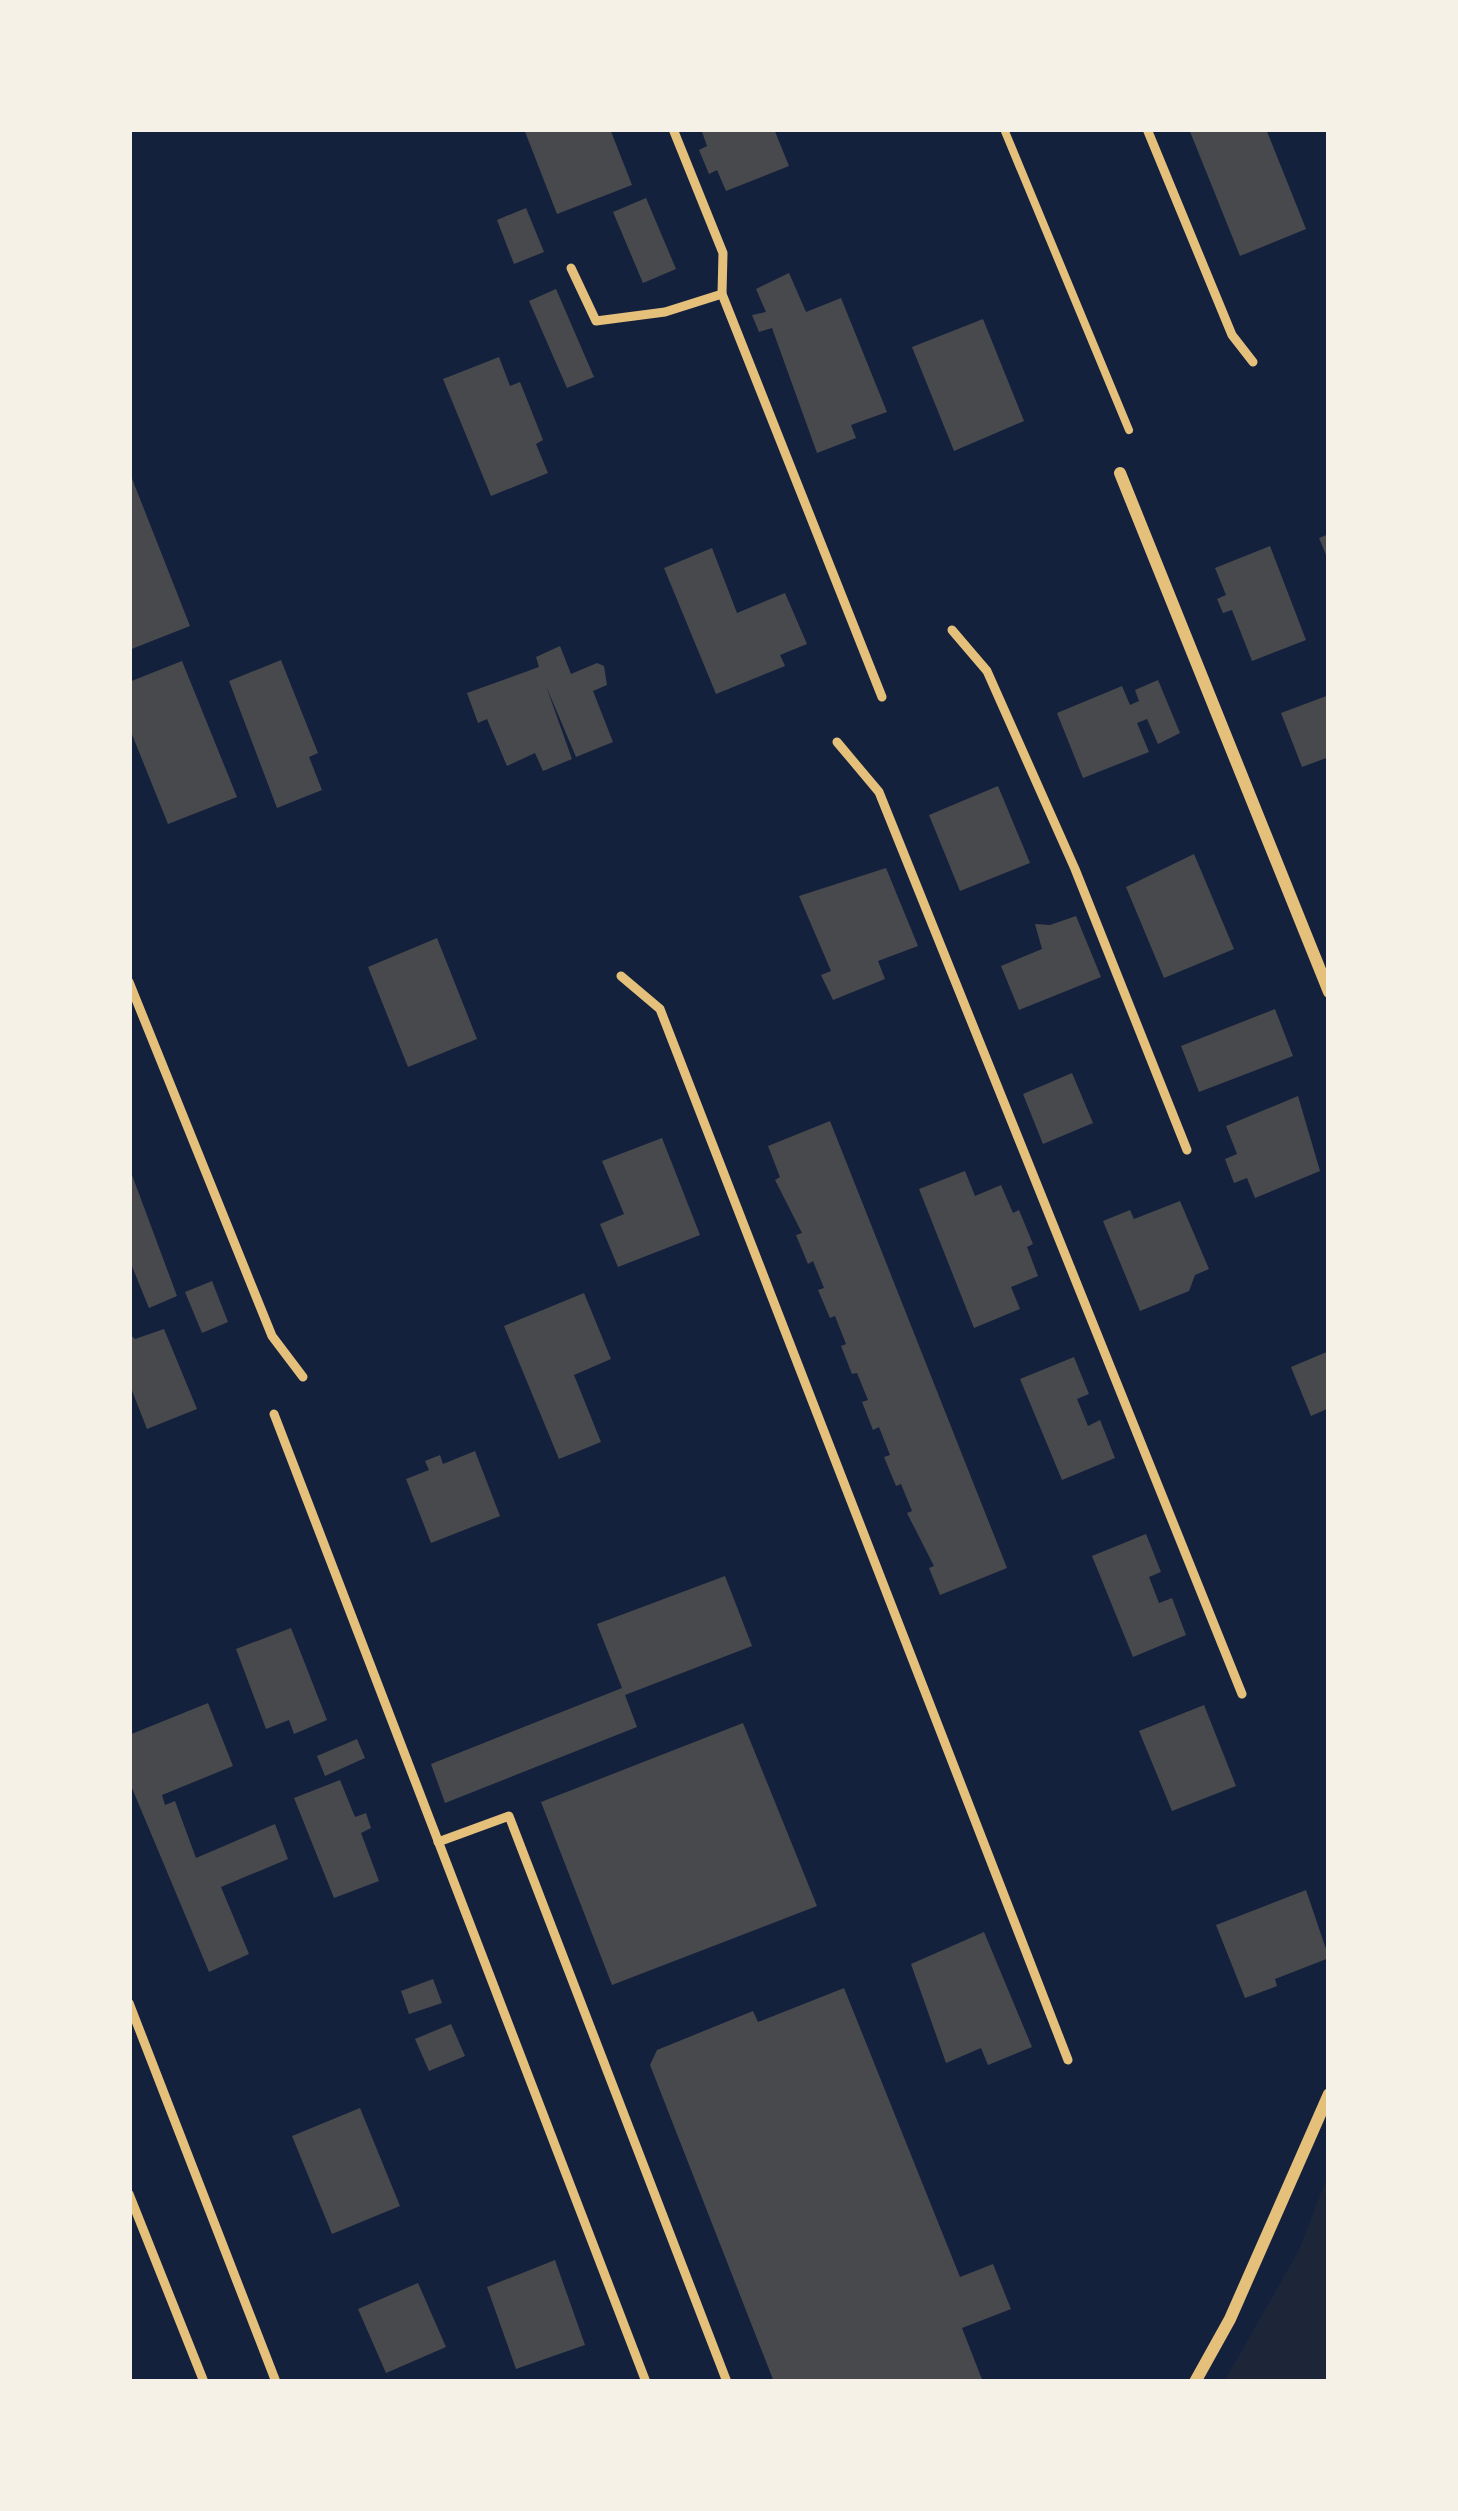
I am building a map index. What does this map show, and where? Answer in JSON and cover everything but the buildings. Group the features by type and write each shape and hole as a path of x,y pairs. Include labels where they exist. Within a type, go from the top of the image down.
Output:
{"street":[{"path":"1120,472 1329,992"},
{"path":"1195,2382 1230,2319 1329,2094"}],"lane":[{"path":"673,129 723,253 722,294 882,697"},
{"path":"1147,129 1232,335 1253,362"},
{"path":"571,268 596,321 665,312 722,294"},
{"path":"952,630 988,671 1075,869 1187,1150"},
{"path":"837,742 879,792 1242,1694"},
{"path":"621,976 660,1009 1068,2060"},
{"path":"129,982 272,1336 303,1377"},
{"path":"274,1414 646,2382"},
{"path":"438,1842 509,1816 727,2382"},
{"path":"129,2002 276,2382"},
{"path":"129,2194 204,2382"}],"path":[{"path":"1004,129 1129,430"}],"shaded area":[{"path":"1329,2172 1329,2382 1224,2382 1299,2250"}]}
